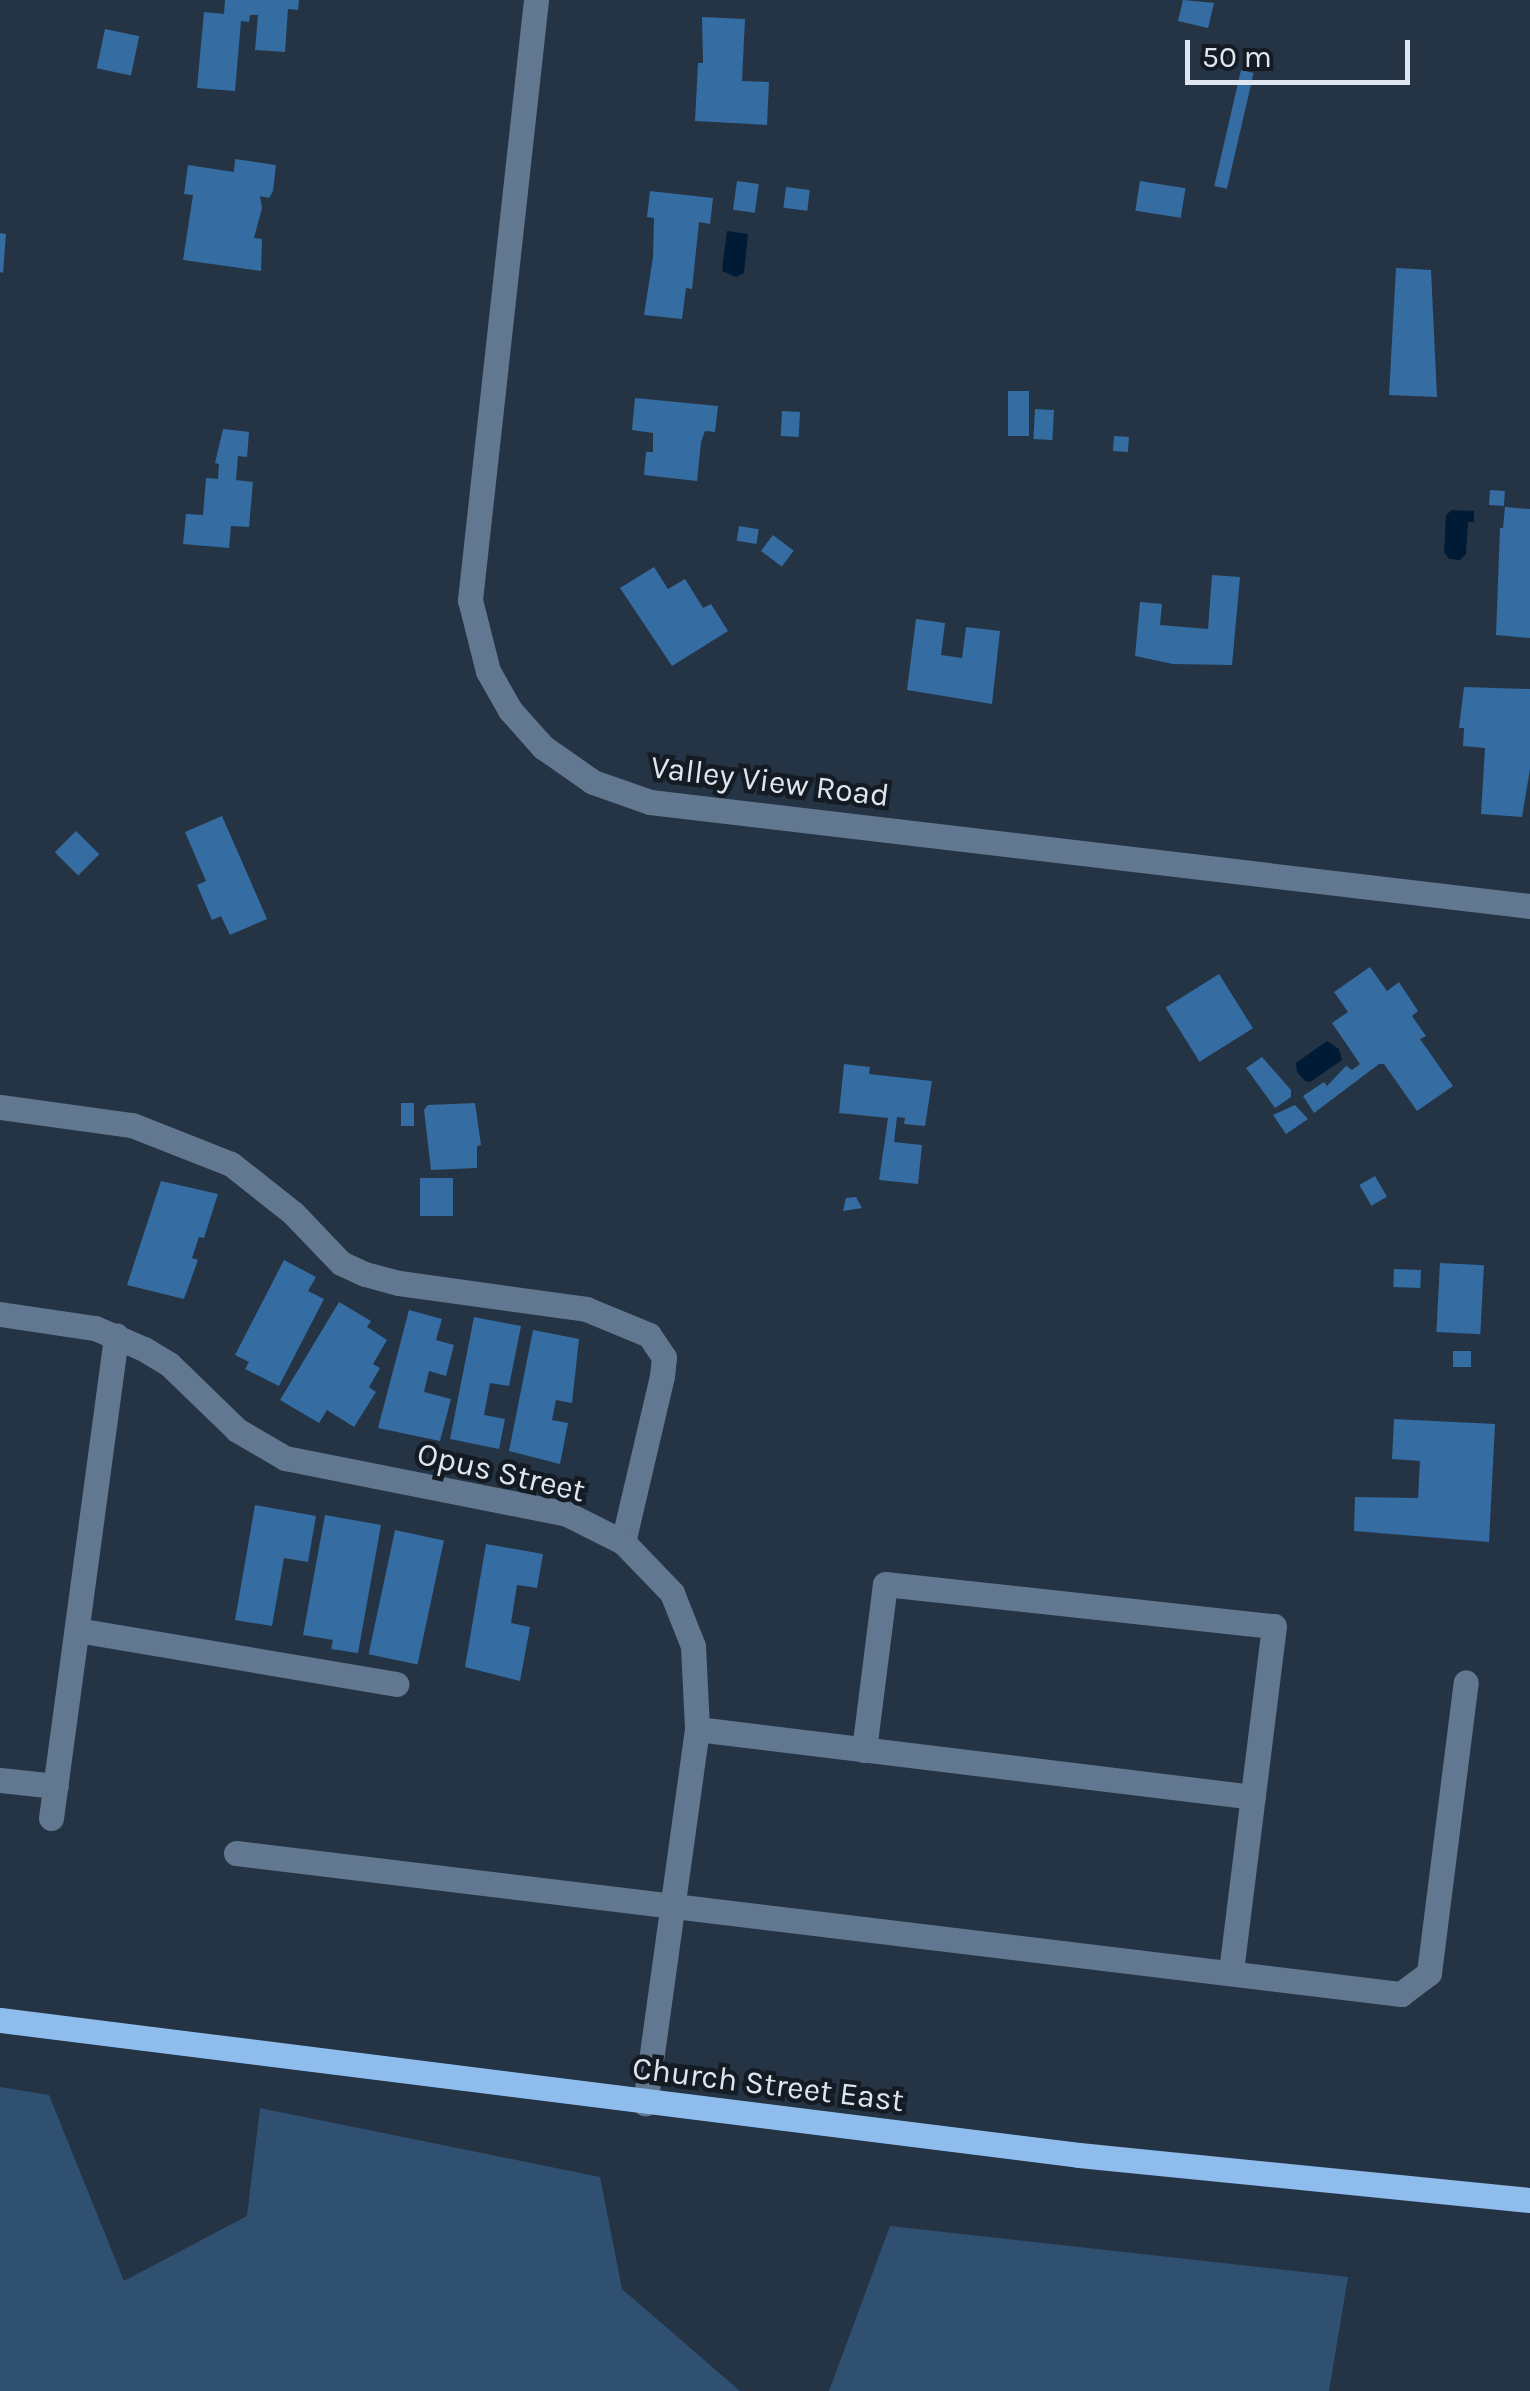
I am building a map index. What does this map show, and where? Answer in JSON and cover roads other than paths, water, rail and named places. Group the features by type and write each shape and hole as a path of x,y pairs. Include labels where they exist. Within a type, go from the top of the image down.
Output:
{"main road":[{"name":"Church Street East","path":"0,2020 1079,2155 1530,2200"}],"street":[{"name":"Valley View Road","path":"536,0 470,600 488,671 510,710 542,747 594,782 650,802 1530,906"},
{"path":"0,1108 132,1125 231,1164 294,1213 333,1257 366,1274 399,1283 586,1310 649,1335 664,1357 662,1376 624,1542"},
{"name":"Opus Street","path":"0,1314 116,1335 169,1364 237,1430 285,1458 567,1514 624,1542 672,1593 693,1646 696,1729 645,2102"},
{"path":"51,1818 116,1335"},
{"path":"864,1750 885,1584 1274,1626 1231,1970"},
{"path":"77,1630 396,1684"},
{"path":"236,1852 671,1908 1231,1970 1400,1994 1429,1972 1466,1682"},
{"path":"696,1729 1253,1797"},
{"path":"0,1780 56,1786"}]}
